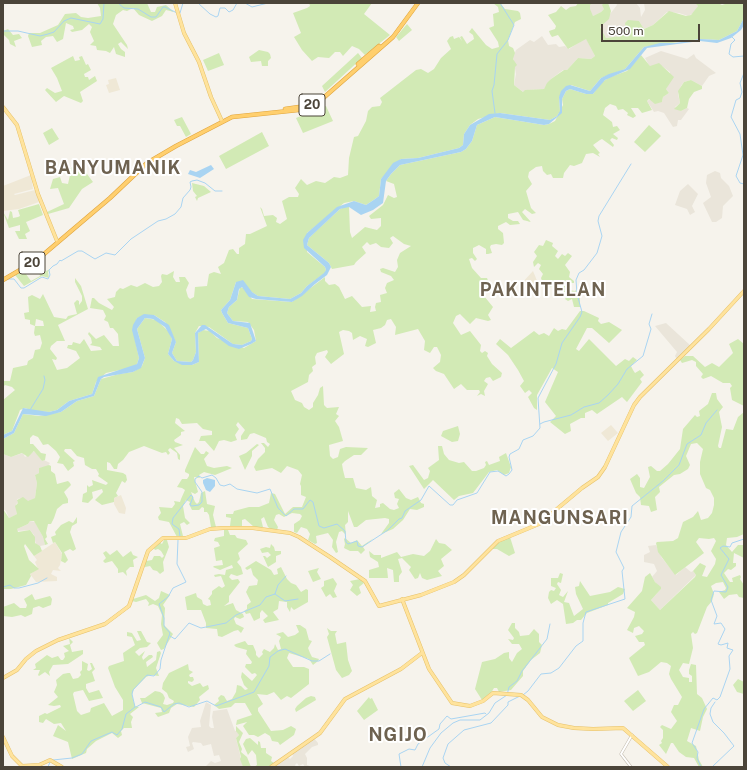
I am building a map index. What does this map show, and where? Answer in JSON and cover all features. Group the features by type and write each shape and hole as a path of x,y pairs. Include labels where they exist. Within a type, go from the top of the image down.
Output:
{"highway":[{"name":"20","path":"3,279 37,260 153,156 221,120 236,114 302,107 319,98 389,38 403,24 416,3"}],"main road":[{"path":"175,3 184,33 199,62 221,120"},
{"path":"3,107 17,125 38,194 57,241"},
{"path":"3,678 18,670 26,659 36,651 58,640 105,624 128,606 148,551 164,538 182,538 210,529 223,528 253,528 290,533 337,561 365,582 379,606 421,595 459,579 498,540 540,524 582,488 598,477 605,467 634,405 640,397 709,329 744,290"},
{"path":"402,600 422,653 432,674 452,703 469,706 483,701 492,694 522,695 542,717 563,726 599,730 619,727 632,735 668,767"},
{"path":"271,767 320,733 345,699 408,664 422,653"},
{"path":"3,737 12,756 22,766 37,766 52,761 62,767"},
{"path":"3,749 7,747"}],"street":[{"path":"630,767 621,754 632,735"}],"shaded area":[{"path":"593,3 604,3 604,9 593,16 590,12 590,5"},
{"path":"616,3 636,3 640,8 641,17 645,10 644,3 695,3 698,6 694,13 688,16 679,13 667,12 653,25 644,29 639,21 631,21 621,36 606,38 600,27 617,5"},
{"path":"542,36 548,45 556,44 559,47 565,46 569,49 586,38 595,56 591,59 578,58 567,70 563,70 551,79 544,89 528,90 523,92 514,85 516,74 513,58 516,50 530,40 534,42"},
{"path":"661,51 687,59 694,54 696,58 716,73 709,76 702,86 691,80 684,82 678,94 680,103 675,107 681,111 687,108 689,109 681,120 678,120 677,126 673,127 664,113 658,111 654,112 647,101 651,99 653,102 662,102 663,97 669,93 666,89 670,72 662,66 650,67 645,58"},
{"path":"116,78 120,90 109,93 106,85 109,84 108,80"},
{"path":"715,171 720,173 721,178 729,186 733,196 723,206 722,218 716,222 712,222 703,203 711,197 706,183 707,175"},
{"path":"31,175 33,189 14,194 35,190 39,202 19,209 3,211 3,186"},
{"path":"688,184 698,194 692,206 695,212 690,215 687,209 675,205 680,191"},
{"path":"533,271 538,283 530,292 521,284"},
{"path":"666,323 691,346 677,360 675,356 677,352 655,326"},
{"path":"611,425 618,433 608,441 601,433"},
{"path":"35,451 42,461 44,460 50,463 47,467 39,468 39,473 35,475 37,483 35,498 28,502 23,498 17,499 17,514 9,518 6,511 3,509 3,454 11,457 23,453 25,457"},
{"path":"121,495 126,508 125,514 119,513 114,504 114,498"},
{"path":"30,521 35,522 43,537 45,545 36,545 34,535 30,530 17,531 17,529 28,524"},
{"path":"55,542 62,554 58,568 61,571 53,570 51,574 57,577 57,581 36,582 30,574 38,569 35,562 37,560 34,556"},
{"path":"656,545 662,558 676,575 685,567 691,572 693,571 696,575 660,610 651,600 661,589 652,577 657,571 654,564 644,562 644,555 650,552 648,546"},
{"path":"206,702 211,705 209,726 211,728 214,728 212,717 213,711 227,709 235,731 237,731 239,735 236,738 243,767 205,767 211,761 215,763 221,761 219,755 214,756 211,744 203,746 201,743 193,742 194,749 188,752 186,747 190,746 188,737 192,728 201,727 200,721"},
{"path":"313,737 318,745 312,747 305,754 307,758 307,765 313,767 305,767 303,764 299,766 297,763 295,765 296,767 269,767 286,755 290,759 293,756 292,751"}],"green space":[{"path":"97,3 147,3 151,12 155,12 157,7 166,5 174,12 166,10 162,16 152,21 139,15 133,8 127,11 123,10 116,15 113,24 127,45 128,49 121,42 118,44 125,52 125,57 116,54 114,47 110,53 97,50 96,46 90,45 94,41 90,32 92,27 89,24 82,30 72,32 70,30 74,29 73,26 66,23 63,39 57,42 53,36 46,37 41,41 42,45 32,47 28,36 29,33 40,33 58,25 65,14 76,13 81,17 88,18 101,16 100,8"},
{"path":"309,3 372,3 364,14 390,35 365,55 359,49 352,46 343,56 340,52 335,52 329,58 318,57 312,61 302,50 294,37 301,33 293,13 307,8 310,6"},
{"path":"493,3 500,3 505,9 518,11 520,13 521,19 515,22 508,40 509,46 513,48 515,53 513,59 517,65 515,67 514,85 523,92 525,90 544,89 551,79 564,70 567,70 578,58 591,59 595,56 586,39 568,49 558,35 552,37 549,31 555,29 556,26 548,15 556,12 561,6 566,10 570,7 576,6 578,3 593,3 590,5 590,9 593,16 604,9 602,5 604,3 608,3 611,11 609,19 600,27 606,38 621,36 626,30 625,23 628,20 639,21 644,29 653,25 669,11 686,16 691,15 698,6 695,3 718,3 722,5 728,3 744,3 744,18 737,31 719,40 700,39 644,47 625,69 601,78 590,91 571,85 559,97 560,111 557,116 550,120 500,113 478,119 470,125 464,134 463,145 459,148 418,158 401,159 381,179 379,196 366,205 354,201 344,203 307,233 307,252 325,267 326,270 325,273 307,286 301,293 290,299 258,296 236,282 230,300 221,310 228,323 248,328 252,339 251,341 242,345 233,344 209,327 199,326 195,333 196,352 193,360 191,362 177,361 172,353 176,342 165,322 154,315 137,318 133,330 139,358 134,367 106,373 96,382 92,394 69,401 57,410 49,412 34,411 25,408 20,410 12,431 3,435 3,400 15,390 12,387 5,385 3,387 3,381 10,381 13,368 27,365 28,361 33,358 35,350 40,349 42,343 40,335 35,336 35,326 30,324 30,320 25,319 24,313 29,312 28,297 32,295 40,299 43,294 54,317 66,319 68,316 77,314 74,303 77,300 79,301 79,305 82,301 82,296 75,282 75,278 81,286 88,309 58,325 65,341 57,341 51,346 50,349 57,358 56,360 52,359 57,370 67,368 80,358 76,351 67,348 68,345 72,345 73,342 80,344 84,339 91,351 102,350 100,347 90,345 92,343 88,334 89,332 96,339 104,335 113,346 119,346 118,334 113,328 110,328 108,322 104,320 106,316 103,310 90,308 92,298 112,310 114,307 107,299 115,297 116,292 120,288 123,289 131,285 137,287 145,283 153,287 159,286 162,282 162,274 167,275 174,271 173,277 176,282 180,282 179,277 185,277 189,283 186,290 188,297 190,299 194,297 195,287 207,286 209,274 214,272 221,274 218,267 224,263 229,250 233,249 237,254 239,254 239,248 245,244 246,234 250,234 267,226 260,207 264,216 273,215 277,218 276,222 280,224 287,219 282,201 289,197 298,197 299,194 295,188 301,179 307,185 316,181 325,183 334,177 340,178 348,175 349,158 354,137 358,136 366,121 368,111 372,107 380,106 382,102 380,98 416,70 421,69 428,73 434,69 441,58 451,49 447,41 450,37 453,36 454,39 459,37 462,41 460,37 462,36 467,44 474,39 473,35 469,32 472,28 486,45 492,49 499,47 498,42 489,28 494,26 493,14 499,12 498,7","holes":["36,319 43,321 44,326 35,326"]},
{"path":"407,24 412,30 399,41 396,37"},
{"path":"8,29 13,35 19,34 22,38 14,41 16,47 10,44 9,40 3,34 3,31"},
{"path":"259,50 270,54 271,58 268,61 268,66 262,66 261,61 251,62 249,57"},
{"path":"219,53 224,65 208,71 203,60"},
{"path":"358,53 362,58 325,92 322,86"},
{"path":"641,55 650,66 659,63 674,77 666,89 669,93 663,97 662,102 655,104 649,99 647,101 652,110 642,113 638,108 631,108 636,116 633,118 627,115 628,113 623,109 618,110 616,106 610,104 605,108 603,115 612,122 613,127 617,126 620,130 613,134 618,138 617,140 612,138 610,140 614,145 613,147 602,139 600,140 593,145 600,153 598,154 600,157 593,153 586,154 582,163 574,166 570,165 564,173 563,178 553,178 551,174 547,175 543,171 542,166 536,167 529,172 528,177 532,184 526,191 531,208 536,213 532,214 525,209 522,212 531,222 523,220 518,212 508,214 508,218 513,221 518,221 520,224 510,225 506,222 498,226 498,229 503,233 504,243 502,245 491,245 490,247 492,253 488,254 486,254 486,249 479,245 473,248 473,253 477,259 475,261 472,258 469,259 472,268 481,278 487,278 490,286 484,296 493,307 488,315 491,320 488,321 476,318 470,324 460,314 456,316 453,323 461,335 470,331 481,345 480,351 482,353 485,351 488,353 487,356 492,364 502,373 501,377 493,381 490,377 486,378 484,381 488,384 484,391 485,396 481,394 477,396 480,392 479,390 467,390 461,384 454,389 444,374 433,368 440,362 441,355 437,347 434,347 430,353 424,350 425,341 418,329 395,335 396,327 391,319 387,320 385,325 381,328 373,330 376,343 368,347 365,346 367,339 360,336 353,340 352,333 349,331 343,330 339,332 344,354 331,364 325,357 328,352 327,350 317,353 315,357 316,364 312,367 313,371 309,375 308,382 291,391 295,400 302,403 304,407 309,410 313,407 313,403 320,388 323,386 324,405 327,408 339,407 336,414 339,416 335,421 339,427 343,441 329,445 330,456 333,459 338,457 340,449 346,447 368,448 361,455 354,455 342,464 345,478 353,478 356,488 366,490 371,487 372,496 377,500 375,508 380,507 380,504 383,503 390,509 394,510 399,508 397,504 399,499 395,498 394,493 399,489 406,498 411,500 418,497 421,503 424,504 424,507 417,510 410,509 403,520 393,529 381,534 389,523 389,519 385,518 366,520 357,527 354,527 348,511 348,522 345,525 346,535 342,531 339,532 336,542 338,552 336,553 332,547 333,540 328,533 316,536 317,543 315,544 308,540 310,534 307,529 301,527 297,533 294,532 294,524 300,520 302,516 300,514 292,513 284,517 279,514 276,515 274,520 278,527 277,530 272,530 268,527 264,517 261,519 263,527 261,528 254,527 245,519 242,520 242,527 230,526 231,518 226,517 226,514 233,514 234,511 249,507 259,507 269,503 271,493 275,494 285,514 293,507 302,507 306,497 301,495 300,484 302,475 298,470 287,466 281,473 272,468 256,471 254,467 258,459 265,452 265,448 261,443 264,443 268,447 270,444 267,442 266,438 254,433 250,434 247,439 241,440 241,436 245,430 238,422 236,425 239,429 235,435 237,440 231,442 224,440 219,441 214,451 205,441 199,441 201,436 212,435 212,431 203,429 197,423 182,424 179,419 176,418 175,423 185,431 181,432 181,435 174,440 175,442 183,445 174,448 180,455 180,460 178,459 177,453 170,448 168,450 170,453 168,455 166,452 162,453 144,446 129,452 118,464 117,469 114,469 110,463 107,462 107,470 123,473 126,475 127,480 125,483 122,481 116,493 118,496 114,498 114,502 102,505 95,500 103,492 102,489 92,492 93,498 88,503 82,502 83,494 87,492 87,485 89,487 93,485 92,480 106,485 108,483 98,476 99,474 96,469 92,469 85,465 84,458 77,456 71,449 65,449 64,451 75,461 73,462 74,466 68,471 63,464 57,463 60,457 56,451 48,444 43,445 38,437 33,435 30,438 30,444 33,444 41,453 46,454 45,460 42,461 34,451 28,457 22,453 11,457 3,454 3,439 14,433 23,414 39,416 61,412 77,401 94,396 101,379 133,372 142,366 145,358 137,329 145,318 157,320 169,332 172,339 168,354 174,361 192,365 199,362 198,333 203,330 210,331 217,338 244,348 256,341 254,330 248,322 233,321 227,313 229,307 237,300 240,287 244,288 252,299 292,302 325,277 325,281 329,285 335,284 339,287 345,299 352,296 362,307 371,306 370,312 376,311 376,303 381,302 380,295 387,293 385,288 387,283 394,280 391,276 381,272 380,269 383,268 395,272 398,267 397,260 400,253 411,246 404,244 393,236 390,238 393,243 389,248 381,247 376,243 370,245 367,242 362,247 366,253 354,265 332,269 329,263 307,245 309,238 315,232 340,209 345,207 349,207 350,232 352,238 365,227 377,230 381,226 381,218 371,219 369,216 383,205 388,195 394,198 397,197 394,184 386,181 400,165 461,152 466,149 472,141 477,125 495,117 544,125 549,124 555,121 563,105 562,99 566,91 570,89 586,94 593,94 602,82 610,77 627,71"},
{"path":"73,56 75,61 80,60 79,57 82,56 86,65 88,64 91,70 84,74 85,77 88,77 89,80 95,76 97,81 80,92 83,101 81,103 64,96 56,102 45,90 47,88 55,93 62,91 51,68"},
{"path":"691,80 702,86 702,89 694,92 689,99 687,108 681,111 674,109 680,103 678,91 684,82"},
{"path":"326,106 333,121 303,133 296,118"},
{"path":"182,117 191,134 186,137 180,126 177,126 174,120"},
{"path":"649,125 661,136 645,152 634,142"},
{"path":"52,128 59,139 49,145 43,133"},
{"path":"262,132 269,146 226,169 219,156"},
{"path":"78,162 93,182 82,189 69,208 48,214 47,212 64,204 58,188 50,189 53,179 60,177 62,183 68,184 70,175 67,171"},
{"path":"192,183 204,186 211,192 198,198 197,201 195,197 197,196 193,191"},
{"path":"39,204 43,215 26,222 30,231 25,234 27,239 19,239 15,231 20,231 20,225 9,228 3,212 8,220 10,211 12,212 13,218 18,217 20,216 18,210"},
{"path":"546,240 553,243 552,246 558,251 555,256 558,259 562,254 565,256 568,253 572,256 565,265 570,272 569,277 574,281 574,283 571,283 569,290 576,290 580,298 580,307 574,307 572,299 568,301 565,299 567,296 564,294 562,295 553,286 548,288 543,284 541,278 543,274 539,269 541,265 538,263 534,267 533,262 537,256 534,252 539,245 543,246"},
{"path":"42,269 44,272 50,269 48,272 49,278 42,276 24,286 15,275 23,270 31,281 40,276 39,272"},
{"path":"580,311 584,311 599,318 598,321 601,324 609,322 622,330 609,343 592,328 587,328 576,349 579,351 589,339 616,366 625,359 629,361 633,357 637,360 631,366 633,370 635,373 640,370 644,375 640,379 642,382 627,402 622,397 597,414 592,410 585,413 585,418 581,418 570,424 571,431 565,434 550,422 556,416 545,402 558,372 552,368 537,395 537,410 534,408 528,397 532,393 529,390 525,393 520,386 524,381 518,370 508,355 496,344 500,339 511,348 534,331 539,335 544,333 549,336 554,328 558,331 562,329 566,330"},
{"path":"738,339 744,344 744,406 732,400 730,388 732,386 730,383 723,383 711,376 703,379 701,377 703,374 696,366 696,362 692,360 682,363 680,360 685,356 693,356 705,367 712,363 719,367 733,353 729,344"},
{"path":"712,393 716,393 717,399 723,407 719,412 722,427 718,446 719,448 721,448 726,429 733,430 738,417 744,412 744,534 737,537 727,538 726,545 732,552 738,545 744,545 744,558 734,553 733,563 736,563 736,566 731,570 728,569 724,573 730,582 733,582 732,578 740,575 740,579 744,585 744,598 739,597 737,594 729,595 724,599 719,592 725,590 726,588 723,582 716,583 711,586 714,594 712,601 707,607 697,633 695,634 693,632 691,634 693,648 689,664 683,663 679,670 683,677 689,678 689,682 692,682 692,676 689,674 689,670 691,664 696,665 697,694 702,698 707,709 703,717 700,731 691,728 687,741 696,746 699,760 703,767 699,767 694,758 686,757 679,752 673,743 671,743 666,754 659,745 662,743 661,741 663,738 663,730 660,727 662,725 671,729 677,721 671,712 674,705 678,705 682,697 671,679 669,674 671,666 667,663 661,662 649,672 638,676 629,658 645,645 644,642 639,642 635,636 642,634 644,631 639,626 634,628 633,633 627,630 635,612 627,608 642,591 645,577 650,573 655,582 661,587 661,589 651,600 660,610 695,577 696,575 693,571 700,563 706,566 702,576 707,577 715,564 716,559 711,551 716,541 714,538 699,538 696,542 704,553 675,575 658,552 656,543 673,541 678,538 683,522 693,517 698,511 701,520 708,518 712,513 714,498 710,490 706,488 700,474 700,462 703,449 697,443 691,444 686,456 690,465 688,469 680,474 674,475 659,487 660,492 655,497 657,510 651,512 649,506 641,505 640,497 636,493 630,479 637,474 640,478 640,487 644,488 650,477 648,467 651,466 657,471 660,471 668,464 680,449 683,429 695,415 697,417 700,416 699,411 708,404"},
{"path":"458,426 460,434 458,441 452,442 441,436 443,431"},
{"path":"257,444 259,445 252,451 252,456 245,470 239,456 246,453"},
{"path":"438,446 442,446 444,454 449,460 459,463 464,462 472,471 484,468 486,465 485,462 487,461 489,465 500,461 499,457 506,453 511,467 509,473 504,475 497,470 489,472 473,493 459,496 454,500 433,480 424,489 409,466 413,465 424,480 428,478 430,471 428,468 439,460"},
{"path":"195,447 201,454 204,454 206,451 209,453 204,459 207,466 214,468 227,466 232,468 215,475 204,472 199,475 200,478 194,477 198,492 195,494 191,492 195,502 197,504 199,502 201,493 205,491 207,504 215,506 213,515 216,527 211,527 209,515 207,512 204,512 204,508 202,507 199,510 192,510 189,504 190,502 186,500 183,506 185,518 190,523 187,525 184,522 180,524 183,536 177,537 169,522 159,520 158,517 161,513 159,507 172,508 175,504 174,501 180,502 185,490 177,487 182,479 187,479 189,476 185,470"},
{"path":"49,465 51,466 51,471 55,474 57,484 68,481 71,485 64,492 68,499 68,503 63,504 57,509 51,524 48,524 46,533 47,537 45,539 48,544 45,545 43,537 34,521 30,521 28,524 17,529 18,532 30,530 35,537 35,543 40,546 42,551 34,556 25,544 24,546 29,560 39,569 30,574 31,576 26,585 11,589 3,589 3,509 9,518 17,514 15,506 18,503 17,500 23,497 28,501 35,498 37,483 35,475 39,473 39,468"},
{"path":"77,517 77,523 72,526 70,532 76,549 73,551 70,549 64,552 68,560 65,563 61,561 62,553 55,542 53,543 51,537 56,535 55,532 61,525 69,521 73,523"},
{"path":"224,530 228,530 230,535 235,535 237,538 246,540 248,544 238,553 240,559 237,562 241,567 243,574 237,576 231,574 229,577 232,580 238,579 240,582 229,596 229,602 224,606 233,603 236,610 243,614 244,617 240,619 235,617 234,619 236,624 244,628 241,633 238,630 222,637 218,636 217,629 206,628 206,623 201,610 187,610 185,597 196,593 197,597 202,600 203,604 207,606 211,605 210,600 208,599 212,594 212,591 219,586 222,588 225,586 221,576 215,577 214,575 225,575 226,570 233,568 232,565 220,570 213,567 223,565 222,560 216,561 214,548 220,546 218,542 214,541 215,538 224,536"},
{"path":"510,537 515,553 509,556 497,549 490,549 501,541"},
{"path":"345,538 351,543 357,540 362,546 374,538 363,547 365,550 361,554 358,551 350,551 344,548"},
{"path":"436,539 439,543 445,544 452,550 441,559 444,566 438,571 442,576 427,580 422,578 420,573 418,578 415,579 409,570 411,567 402,558 398,559 402,572 399,576 399,582 394,582 393,570 387,568 388,578 369,578 369,570 379,567 378,562 370,557 369,551 374,555 381,555 381,558 397,552 401,557 413,554 424,556 430,551"},
{"path":"164,540 167,540 169,547 163,562 164,571 160,574 153,570 150,566 145,567 144,565 146,561 152,560 154,556 160,556 162,558 164,556 161,551 158,549 155,550 153,547 159,542 162,544"},
{"path":"271,544 275,551 281,551 281,554 276,556 276,562 268,567 263,556 267,558 271,555 268,552 262,553 260,549 266,547 270,548"},
{"path":"117,550 123,557 131,551 133,555 138,557 133,560 134,567 130,567 126,571 127,576 123,572 118,573 118,569 112,561 105,563 103,561 106,558 103,553 106,551 110,555"},
{"path":"256,561 271,570 274,575 278,574 277,569 281,567 287,579 296,585 301,592 306,589 308,590 308,602 294,610 291,607 290,612 287,607 287,602 279,601 278,609 273,612 279,620 265,623 263,620 268,616 262,610 260,613 260,618 254,621 250,613 246,614 244,611 247,609 247,605 251,602 246,592 249,586 257,585 258,580 253,575 251,568 247,570 245,568"},
{"path":"319,568 317,572 321,579 313,582 308,571"},
{"path":"560,573 563,574 561,583 558,582 557,584 561,590 559,595 563,597 568,591 564,602 569,603 574,616 583,609 576,594 575,587 579,586 580,581 590,596 610,592 618,587 625,589 623,594 608,603 608,605 587,613 581,620 566,624 563,604 557,600 551,604 548,598 549,592 551,590 554,591 556,588 551,586 551,578 558,578"},
{"path":"333,578 337,584 334,591 337,597 333,598 330,594 326,597 321,588 324,586 324,581"},
{"path":"360,579 364,583 359,587 361,593 357,596 350,590 353,585 350,581"},
{"path":"161,591 170,595 163,605 165,608 164,625 173,634 164,649 161,650 157,643 163,635 161,624 162,615 158,606 153,604 148,606 149,603 146,599 136,602 132,601 133,599 146,595 155,601 159,598"},
{"path":"32,594 35,600 50,596 52,599 51,605 43,608 39,606 33,608 32,614 25,617 21,615 12,617 3,616 3,607 14,603 20,608 26,608 27,605 24,599"},
{"path":"512,623 515,623 515,628 519,632 520,636 529,635 534,629 539,634 539,642 542,645 540,653 531,660 523,671 523,676 511,690 499,692 497,688 494,688 491,693 482,700 475,689 482,662 495,659 504,653 509,652 509,658 512,662 517,653 522,649 519,644 512,644 508,639 513,640 514,638 508,630"},
{"path":"296,625 300,625 306,629 309,640 312,641 308,648 310,653 312,657 319,659 313,665 309,659 289,653 287,658 293,667 304,667 309,669 309,684 291,698 287,696 281,700 274,692 267,695 257,694 263,704 258,708 258,711 271,731 283,730 291,726 296,729 294,735 280,745 278,742 272,741 270,736 265,733 258,737 249,735 243,726 247,722 236,725 237,720 252,715 245,703 235,703 231,707 219,709 214,705 219,701 218,698 221,695 224,696 227,701 232,699 236,692 237,685 241,686 245,690 248,689 244,685 241,677 242,672 252,681 257,675 255,673 252,674 245,667 246,664 251,664 252,662 246,654 247,650 234,645 245,641 248,645 253,645 256,655 259,658 263,654 262,652 264,649 270,652 274,648 275,644 278,650 281,649 279,641 281,637 276,634 283,632 288,637 295,635 299,632"},
{"path":"327,628 331,631 337,631 335,634 337,644 346,642 348,660 352,671 349,675 342,678 336,670 327,637 329,634"},
{"path":"137,631 141,631 147,642 151,643 147,647 140,648 135,652 139,656 145,651 142,657 143,660 149,655 152,655 153,657 146,662 147,667 156,660 157,652 160,651 161,653 156,668 159,676 151,675 146,677 134,689 132,695 135,706 139,707 130,714 133,717 131,722 132,728 124,728 121,731 122,735 118,738 112,733 96,741 87,749 86,753 72,759 68,742 53,736 58,725 66,731 61,723 54,724 46,719 43,723 39,722 39,716 61,707 60,705 48,705 58,697 54,692 57,685 56,680 63,674 68,673 70,673 73,679 78,678 81,675 80,672 82,670 82,661 88,664 87,670 89,671 92,669 90,663 92,663 95,669 92,672 95,681 86,684 86,688 89,693 99,690 103,698 89,701 83,690 74,692 73,694 77,711 81,715 90,712 91,708 104,703 112,716 123,710 123,700 115,687 108,668 109,666 124,661 123,653 135,645 132,637 127,636 127,632 132,633 137,641 141,640"},
{"path":"69,638 73,642 70,645 72,652 83,650 83,654 68,664 53,665 49,672 50,676 45,672 39,676 40,670 33,670 36,668 35,664 47,655 52,658 58,656 61,660 63,660 65,657 64,653 69,651 63,646 70,644"},
{"path":"188,664 189,670 193,672 189,675 190,677 193,677 194,680 192,682 188,681 188,683 192,686 200,683 203,687 208,685 209,689 199,697 200,700 194,707 177,704 171,708 169,713 158,717 155,713 162,712 161,708 142,703 140,698 145,698 155,691 163,694 165,698 163,704 167,705 173,703 174,701 169,698 167,693 162,689 163,683 169,673"},
{"path":"738,679 744,682 744,694 737,692 733,685"},
{"path":"638,690 646,701 633,711 624,701"},
{"path":"311,696 315,697 316,700 296,712 295,709 297,706 306,698"},
{"path":"369,697 370,699 372,698 378,710 364,720 357,711"},
{"path":"236,726 243,733 239,742 242,749 241,752 247,757 251,767 243,767 240,759 241,757 236,738 239,735 236,731"},
{"path":"250,738 258,745 258,741 260,742 261,748 266,748 266,753 272,757 271,761 274,763 269,767 254,767 257,765 256,755 252,750 248,755 243,744 246,739"}],"water":[{"path":"744,18 744,25 741,30 731,38 717,43 700,41 647,48 630,69 605,80 593,94 586,94 570,89 566,91 562,99 562,113 549,124 544,125 495,117 477,125 472,141 466,149 461,152 400,165 386,181 383,203 373,210 361,215 349,207 340,209 309,238 307,245 329,263 331,267 327,275 302,296 292,302 256,299 249,297 242,287 239,289 237,300 229,307 227,313 233,321 250,323 256,341 239,349 229,346 206,329 198,333 199,362 192,365 182,365 174,361 168,354 172,339 165,327 153,319 145,318 137,329 145,358 141,368 133,372 104,377 101,379 94,396 77,401 61,412 46,416 23,414 14,433 3,439 3,435 12,431 23,408 49,412 57,410 69,401 92,394 98,377 137,364 139,358 132,330 137,318 144,314 154,315 169,325 176,342 172,353 177,361 191,362 193,360 196,352 195,333 202,325 205,325 233,344 242,345 251,341 252,339 248,328 228,323 221,310 230,300 236,282 243,280 252,292 258,296 290,299 301,293 326,270 325,267 304,248 303,240 307,233 337,207 354,201 366,205 379,196 381,179 393,163 401,159 418,158 459,148 463,145 464,134 470,125 489,114 500,113 550,120 557,116 560,111 559,97 561,91 566,86 570,85 590,91 601,78 625,69 644,47 660,43 675,43 700,39 719,40 737,31"},
{"path":"211,165 214,169 200,178 188,174 190,170 196,172"},
{"path":"207,478 215,480 215,486 210,492 206,490 203,483 203,480"}],"waterway":[{"path":"3,31 18,31 40,36 54,32 64,21 71,18 100,24 103,19 104,3"},
{"path":"118,3 124,8 138,9 151,17 156,17 163,7 177,13"},
{"path":"180,13 183,3"},
{"path":"198,3 210,14 216,17 218,16 220,8 225,8 229,12 233,10 237,3"},
{"path":"245,3 252,7 268,3"},
{"path":"495,113 492,91 497,54 508,40 514,25 500,3"},
{"path":"732,37 735,40 731,44 729,54 733,57 744,56"},
{"path":"744,73 740,83 742,92 740,98 736,100 731,117 740,134 743,155 736,176 740,183 744,184"},
{"path":"180,537 179,529 172,524 173,518 191,495 193,497 190,505 199,505 202,502 202,492 195,482 195,479 199,476 202,478 212,475 216,478 220,485 224,486 230,484 237,489 257,493 270,489 278,508 286,516 294,509 303,509 310,500 313,502 319,526 324,528 337,524 345,531 346,542 348,544 357,541 358,546 362,547 388,530 402,518 405,511 421,500 429,486 450,505 453,505 457,500 477,493 490,472 498,471 506,476 509,474 512,470 509,457 510,454 519,449 523,440 533,436 540,428 538,398 556,364 562,343 582,312 577,294 576,280 579,273 584,270 597,253 602,236 598,221 599,216 631,164"},
{"path":"7,279 14,279 21,288 24,288 42,277 48,279 50,275 49,270 53,266 60,260 61,261 78,251 82,251 95,259 106,253 115,255 131,239 158,221 175,214 181,207 183,198 190,190 190,182 192,181 197,180 205,183 215,191 222,191"},
{"path":"540,424 571,415 584,407 599,403 608,395 618,384 627,369 643,356 651,329 649,324 652,314"},
{"path":"30,410 43,389 45,380 44,376"},
{"path":"523,695 541,674 551,673 559,668 576,646 583,641 583,623 586,612 625,599 622,571 624,568 616,552 621,532 631,517 632,506 663,481 679,465 687,444 701,435 706,423 717,410"},
{"path":"701,767 697,758 698,752 692,743 704,709 713,698 717,700 720,697 730,669 729,656 733,650 727,648 728,643 721,645 718,644 725,629 721,623 714,624 717,616 711,600 714,591 726,592 728,587 721,575 729,559 720,548 723,546 730,547 732,543 744,539"},
{"path":"53,760 72,758 82,754 91,741 112,732 117,735 122,729 126,714 135,707 132,694 133,690 147,675 154,676 160,669 161,660 170,633 164,626 164,618 159,604 168,597 173,588 186,582 177,564 178,540"},
{"path":"170,636 175,639 189,623 201,628 226,623 236,615 260,605 266,597 275,594 278,585 286,576"},
{"path":"3,587 10,585 14,588 19,588 38,583 47,578"},
{"path":"275,594 285,601 298,599"},
{"path":"422,767 430,748 441,733 453,723 460,720 480,720 489,713 495,703 507,695 509,687 517,681 522,671 547,639 550,624"},
{"path":"136,707 145,702 161,707 164,712 174,704 179,703 189,707 207,701 216,706 254,692 269,666 270,657 278,651 285,649 312,661 319,661 330,654"},
{"path":"451,767 445,763 443,758 448,744 464,730 491,723 508,705 508,702 520,696"},
{"path":"712,767 734,746 713,722 710,714 711,708 715,702"},
{"path":"401,767 399,754 409,749 415,750 418,744 439,729 440,724 447,716 451,719 486,714"},
{"path":"48,767 50,762"}],"district":[{"name":"BANYUMANIK","path":"113,168"},
{"name":"PAKINTELAN","path":"543,290"},
{"name":"MANGUNSARI","path":"560,518"},
{"name":"NGIJO","path":"398,735"}]}
